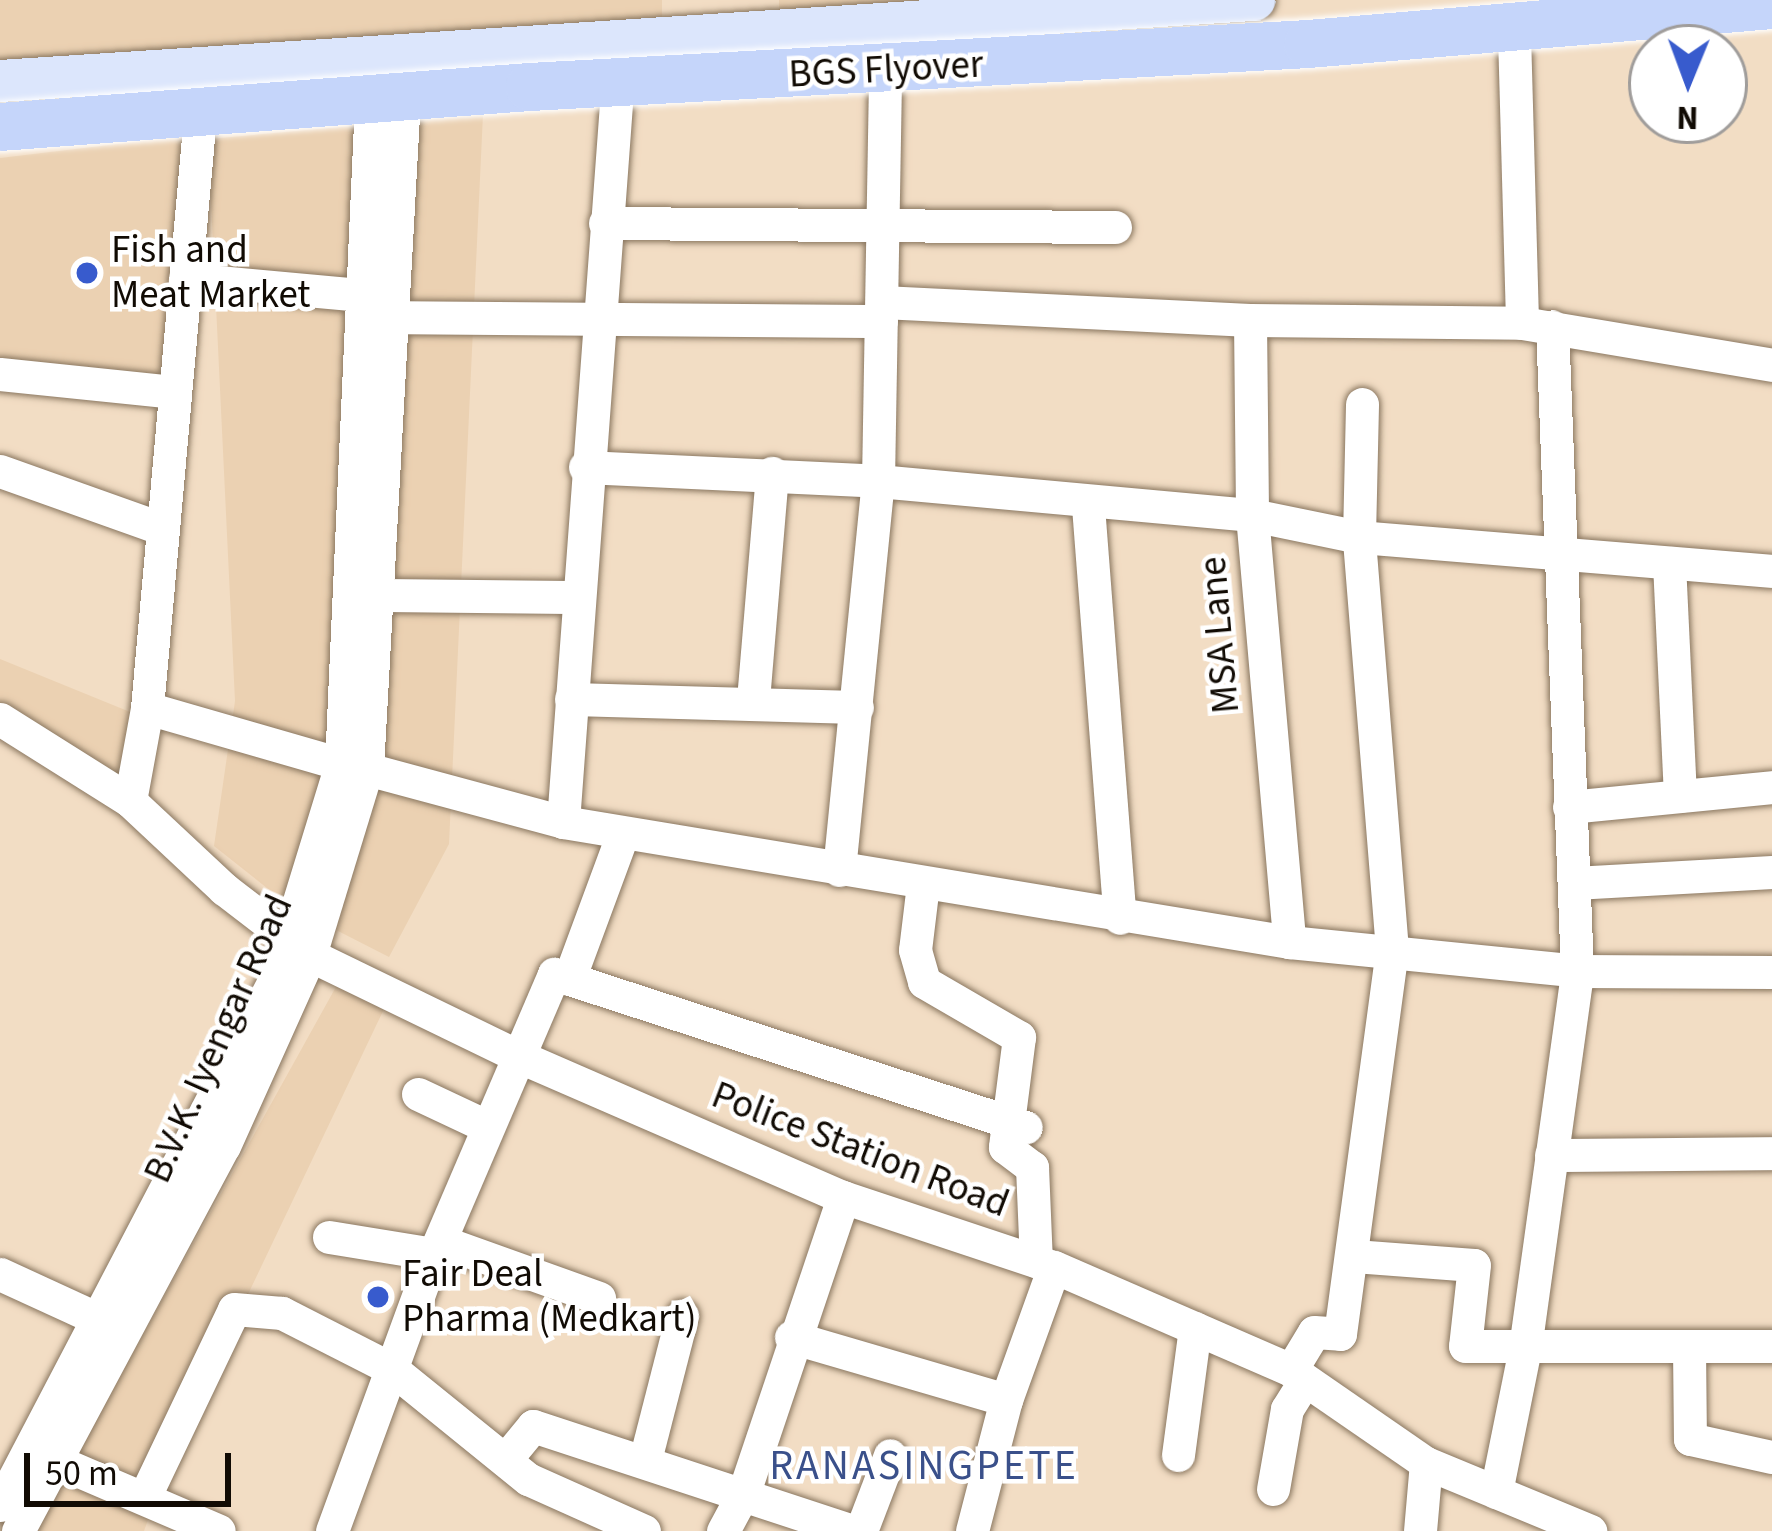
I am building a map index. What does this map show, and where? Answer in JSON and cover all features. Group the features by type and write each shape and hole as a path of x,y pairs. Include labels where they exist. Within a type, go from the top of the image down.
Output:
{"highway":[{"name":"BGS Flyover","path":"0,101 1435,0"},
{"name":"BGS Flyover","path":"0,127 506,88 1308,44 1772,9"}],"main road":[{"path":"0,81 1085,6 1254,0"},
{"path":"0,150 199,126 1090,76 1772,9"}],"street":[{"path":"1085,6 1090,76"},
{"path":"1496,1492 1525,1348 1577,971 1557,555 1514,34"},
{"name":"B.V.K. Iyengar Road","path":"354,767 372,310 390,115 387,53"},
{"path":"839,870 878,481 885,88"},
{"path":"563,822 585,467 616,104"},
{"path":"130,801 147,708 199,126"},
{"path":"605,223 1115,227"},
{"path":"184,279 372,310 596,319 882,311 1537,324 1772,365"},
{"name":"B.V.K. Iyengar Road","path":"18,1531 224,1146 301,947 354,767 377,595 372,310"},
{"name":"MSA Lane","path":"1250,320 1252,515 1289,942"},
{"path":"0,374 173,392"},
{"path":"1274,1489 1287,1409 1314,1332 1340,1334 1392,950 1359,537 1362,404"},
{"path":"585,467 878,481 1088,506 1252,515 1359,537 1772,571"},
{"path":"0,471 160,528"},
{"path":"753,700 772,473"},
{"path":"1088,506 1120,918"},
{"path":"1669,563 1680,796"},
{"path":"377,595 576,597"},
{"path":"572,699 753,700 857,707"},
{"path":"147,708 563,822 1120,918 1289,942 1577,971 1772,973"},
{"name":"Police Station Road","path":"0,719 130,801 301,947 518,1056 844,1197 1045,1264 1195,1328 1298,1375 1426,1462 1590,1531"},
{"path":"1569,807 1772,787"},
{"path":"569,980 623,832"},
{"path":"1574,883 1772,872"},
{"path":"923,884 916,950 924,982 1019,1036 1019,1125 1005,1147 1032,1167 1045,1264 1006,1400 976,1530"},
{"name":"B.V.K. Iyengar Road","path":"0,1505 301,947"},
{"path":"332,1531 437,1248 554,974 1019,1125"},
{"path":"418,1094 488,1127"},
{"path":"1551,1155 1772,1153"},
{"path":"723,1531 744,1492 791,1337 844,1197"},
{"path":"329,1237 437,1248 598,1298"},
{"path":"1354,1256 1474,1264 1465,1346 1772,1346"},
{"path":"0,1274 100,1320"},
{"path":"144,1498 234,1309 282,1313 392,1369 528,1479 644,1531"},
{"path":"645,1460 682,1316"},
{"path":"1178,1455 1195,1328"},
{"path":"791,1337 1006,1400"},
{"path":"1689,1347 1690,1439 1772,1457"},
{"path":"505,1460 533,1426 857,1531 890,1455"},
{"path":"56,1461 219,1531"},
{"path":"1420,1531 1426,1462"}],"shaded area":[{"path":"0,0 662,0 662,29 0,73"},
{"path":"779,0 1052,0 779,21"},
{"path":"483,114 449,844 389,957 291,907 214,846 235,701 208,139"},
{"name":"Fish and Meat Market","path":"192,135 157,402 0,387 0,158"},
{"path":"0,659 135,714 116,807 0,735"},
{"path":"337,985 384,1009 170,1458 144,1531 34,1531"}],"place":[{"name":"Fish and Meat Market","path":"87,273"},
{"name":"Fair Deal Pharma (Medkart)","path":"378,1297"}],"district":[{"name":"RANASINGPETE","path":"924,1466"}]}
